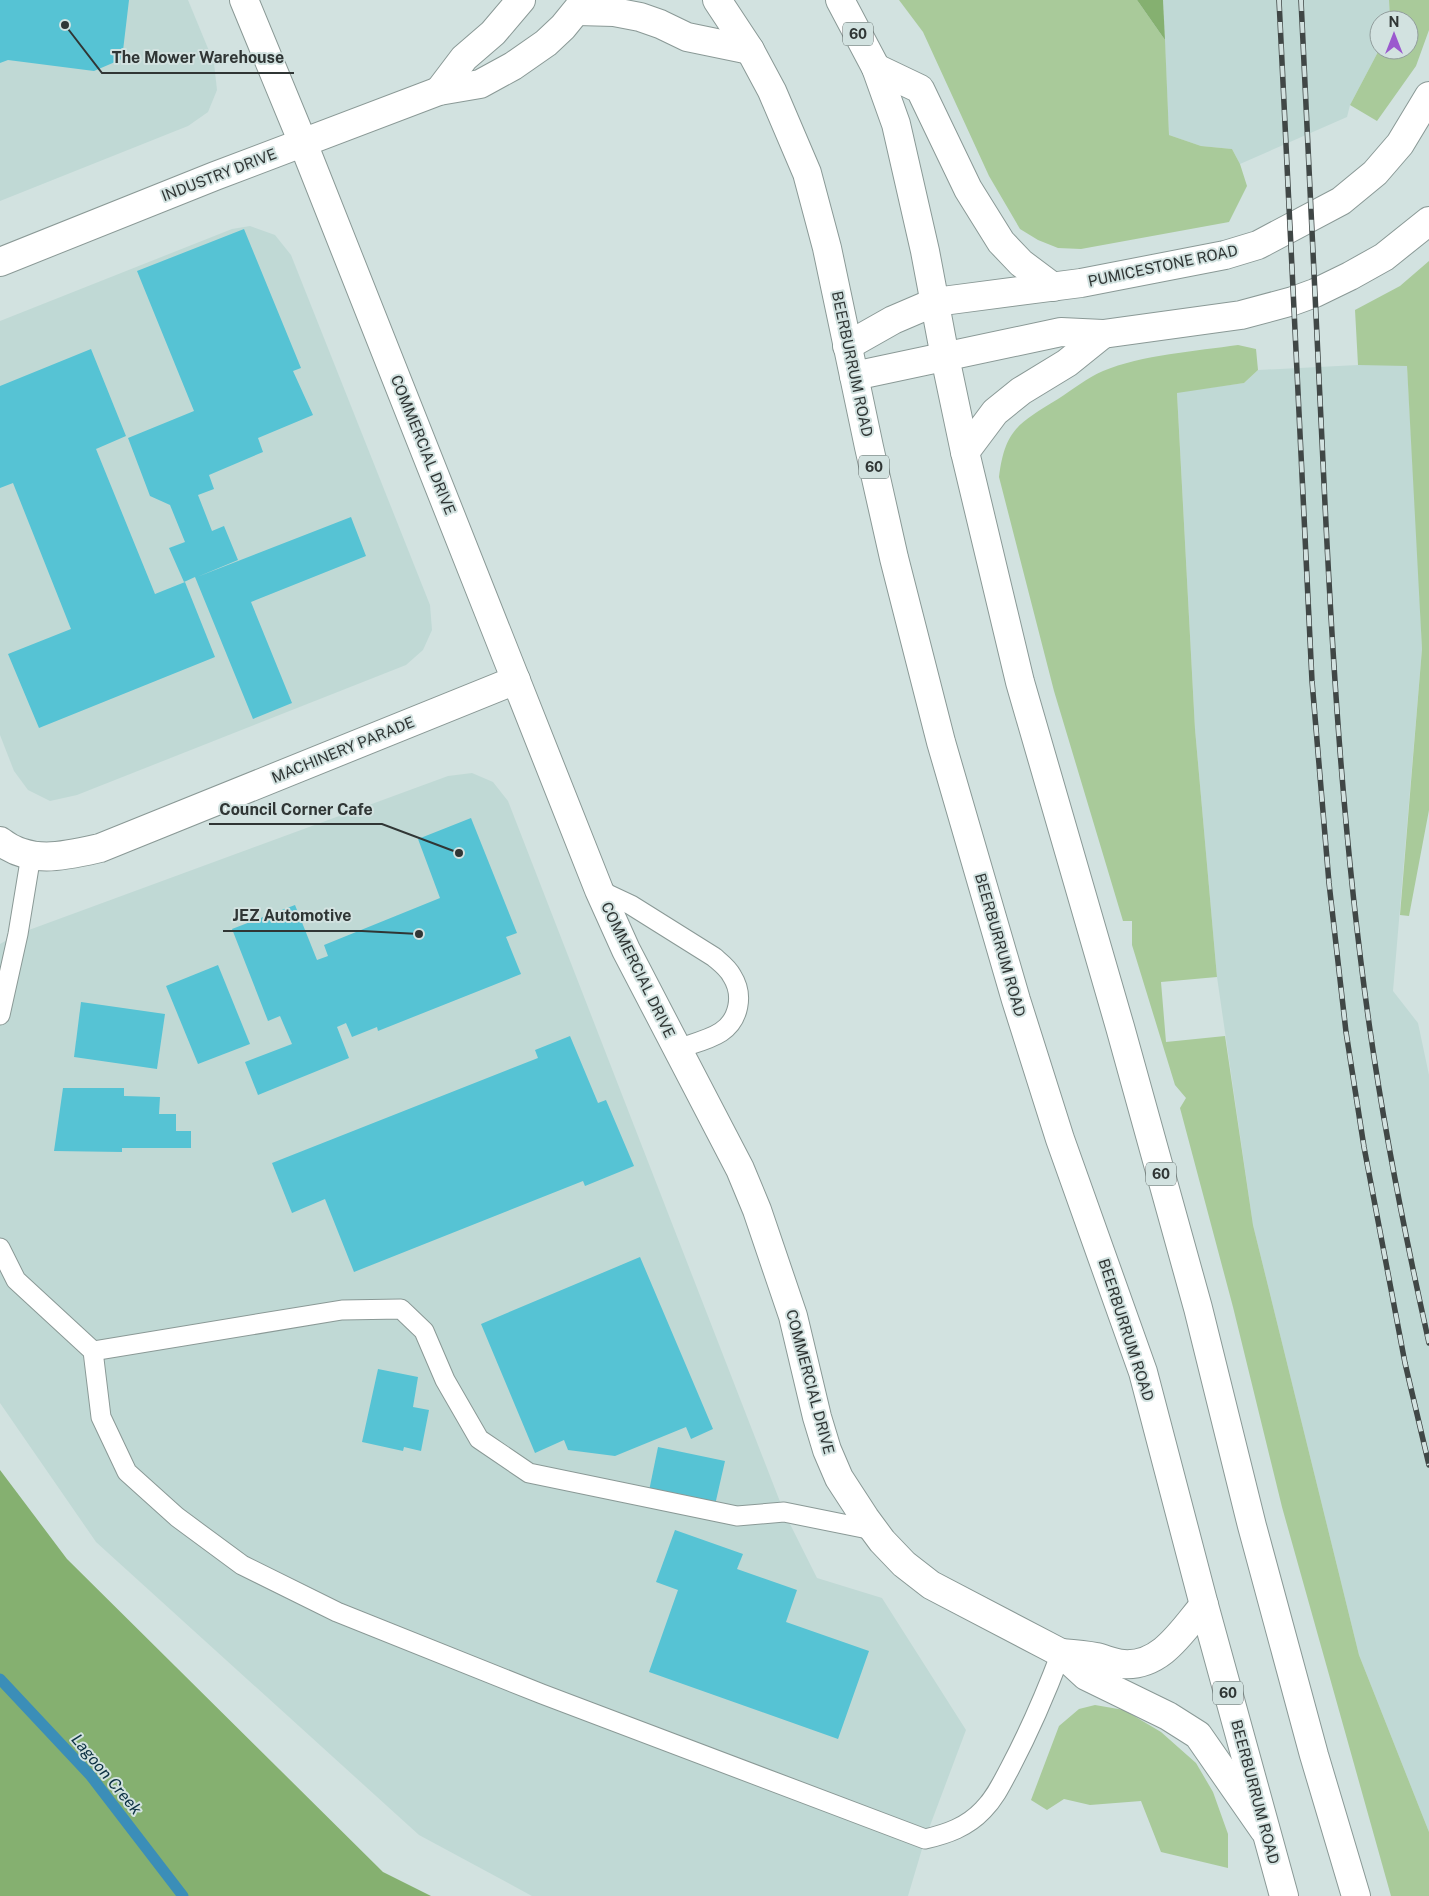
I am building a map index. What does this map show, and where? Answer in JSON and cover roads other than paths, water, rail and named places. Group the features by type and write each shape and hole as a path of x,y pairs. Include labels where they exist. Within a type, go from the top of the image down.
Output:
{"main road":[{"name":"COMMERCIAL DRIVE","path":"244,0 303,142 599,890 626,950 740,1169 757,1210 792,1316 827,1450 838,1478 882,1541 904,1564 931,1585 1061,1653 1086,1676 1168,1716 1198,1735 1266,1832"},
{"path":"439,91 464,58 493,33 521,0"},
{"name":"BEERBURRUM ROAD","path":"717,0 750,50 772,91 807,174 827,248 894,558 941,742 1019,1009 1060,1139 1142,1372 1284,1896"},
{"name":"60","path":"840,0 876,68 896,124 935,302 965,452 1020,682 1120,1027 1193,1289 1255,1536 1314,1755 1356,1896"},
{"name":"INDUSTRY DRIVE","path":"0,262 303,142 439,91 480,84 513,66 546,43 563,28 582,5"},
{"path":"582,5 640,17 687,37 750,50"},
{"path":"876,68 920,89 968,189 1001,242 1021,263 1053,287"},
{"name":"PUMICESTONE ROAD","path":"847,346 893,320 935,302 1053,287 1225,255 1258,245 1341,201 1375,173 1400,144 1429,96"},
{"path":"854,376 1061,332 1103,334 1241,315 1293,301 1315,293 1384,257 1429,221"},
{"path":"965,452 995,412 1021,391 1067,363 1103,334"},
{"name":"MACHINERY PARADE","path":"0,840 19,853 44,858 70,855 100,848 516,680"},
{"name":"COMMERCIAL DRIVE","path":"1061,1653 1095,1657 1124,1664 1142,1662 1156,1657 1169,1646 1204,1605"}],"lane":[{"path":"0,1015 18,934 31,855"},
{"name":"COMMERCIAL DRIVE","path":"599,890 631,905 714,957 726,967 734,978 739,1007 733,1020 721,1032 677,1049"},
{"path":"0,1248 16,1280 92,1351 101,1417 127,1472 177,1517 242,1565 337,1612 542,1694 926,1840 946,1834 966,1824 982,1811 996,1794 1030,1731 1061,1653"},
{"path":"92,1351 342,1310 401,1309 424,1331 445,1380 478,1439 529,1473 737,1516 784,1512 873,1530"}],"waterway":[{"name":"Lagoon Creek","path":"0,1679 90,1775 183,1896"}],"railway":[{"path":"1279,0 1312,681 1329,883 1346,1032 1364,1147 1405,1363 1429,1465"},
{"path":"1301,0 1329,589 1345,810 1360,957 1382,1109 1396,1187 1429,1343"}],"place":[{"name":"The Mower Warehouse","path":"65,25"},
{"name":"Council Corner Cafe","path":"459,853"},
{"name":"JEZ Automotive","path":"419,934"}]}
